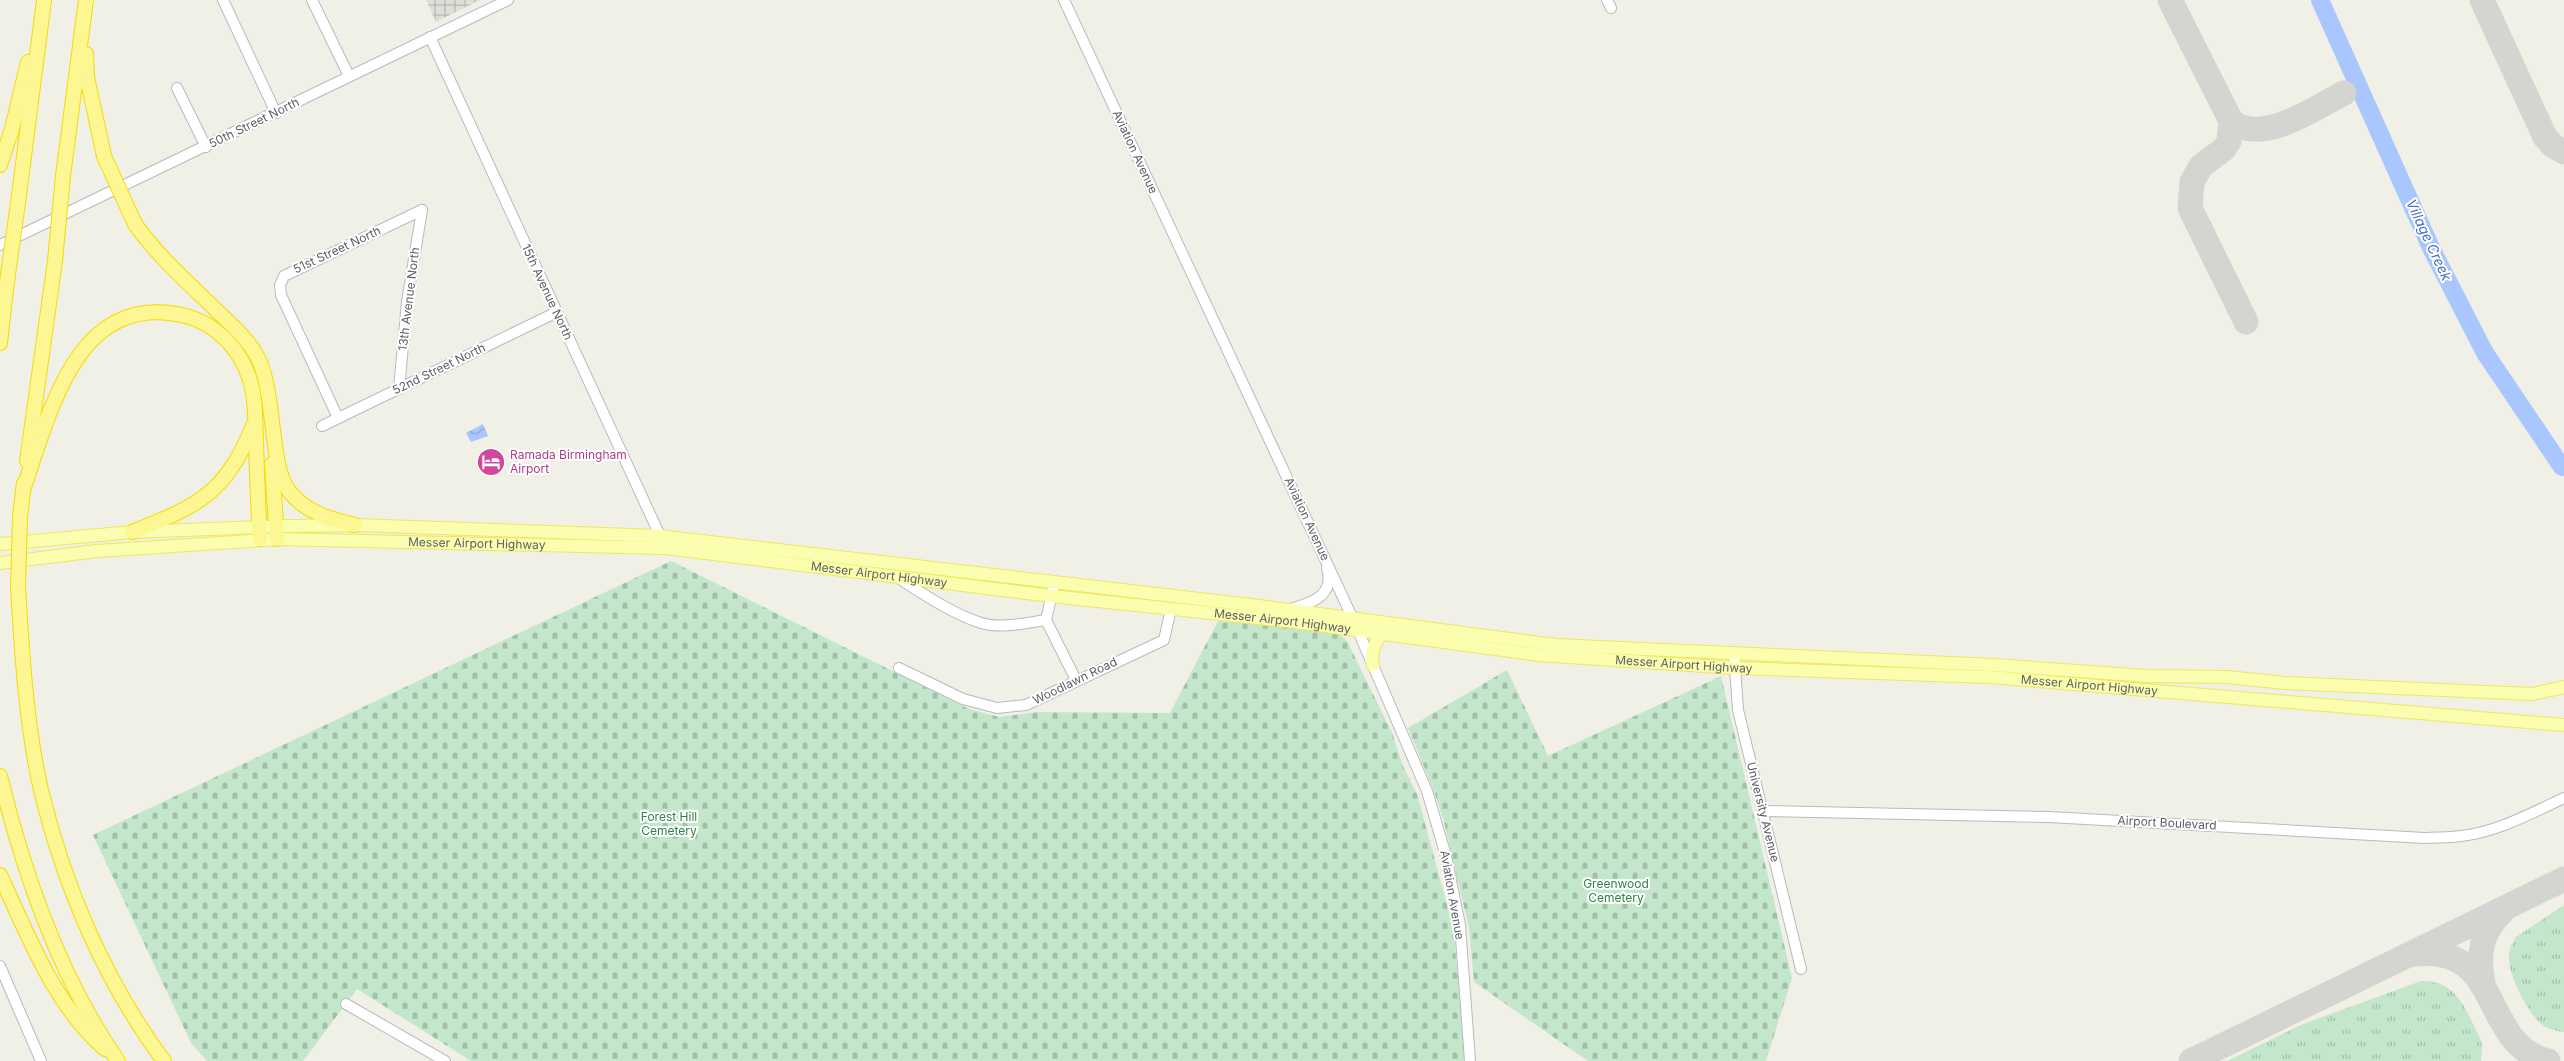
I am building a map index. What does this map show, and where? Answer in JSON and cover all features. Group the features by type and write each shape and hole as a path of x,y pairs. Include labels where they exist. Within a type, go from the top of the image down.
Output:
{"highway":[{"path":"0,165 12,129 43,0"},
{"path":"0,343 43,0"},
{"path":"86,0 63,176 55,261 20,517 18,587 24,677 41,790 66,873 98,951 124,999 164,1061"},
{"path":"84,15 87,77 104,156 135,224 154,250 240,333 258,358 268,386 281,475 288,490 304,506 325,517 355,525"},
{"path":"23,490 57,392 72,364 91,341 104,330 135,316 154,312 172,313 194,318 211,327 228,341 239,355 249,376 254,393 259,533"},
{"path":"268,386 276,532"},
{"path":"132,532 182,512 204,499 222,483 243,450 255,421"},
{"path":"0,776 28,874 54,942 76,988 116,1059"},
{"path":"0,875 61,996 81,1024 116,1059"}],"main road":[{"name":"Messer Airport Highway","path":"0,563 259,533 355,525 660,536 1289,610 1556,645 2532,694 2564,687"},
{"name":"Messer Airport Highway","path":"0,544 132,532 259,533"},
{"name":"Messer Airport Highway","path":"276,532 665,548 1051,596 1296,622 1539,655 1734,668 1990,677 2284,700 2564,725"},
{"path":"1373,665 1372,654 1375,644 1382,634"}],"street":[{"path":"223,0 276,113"},
{"path":"312,0 349,76"},
{"name":"50th Street North","path":"0,245 508,0"},
{"name":"Aviation Avenue","path":"1064,0 1353,619 1427,791 1446,856 1460,925 1470,1061"},
{"name":"15th Avenue North","path":"430,37 665,548"},
{"path":"177,88 206,147"},
{"name":"13th Avenue North","path":"398,388 407,302 422,210"},
{"name":"51st Street North","path":"338,418 281,295 280,285 284,276 422,210"},
{"name":"52nd Street North","path":"322,426 557,312"},
{"path":"1289,610 1323,597 1328,589 1328,572 1322,552"},
{"path":"895,576 934,601 982,623 1010,626 1046,620"},
{"path":"1054,582 1046,620 1076,680"},
{"name":"Woodlawn Road","path":"899,668 963,700 997,708 1026,705 1164,640 1171,608"},
{"name":"University Avenue","path":"1734,653 1738,710 1800,969"},
{"name":"Airport Boulevard","path":"1763,811 2049,817 2426,838 2462,836 2488,829 2517,820 2564,798"},
{"path":"0,966 41,1061"},
{"path":"346,1004 445,1061"}],"shaded area":[{"path":"426,0 480,0 436,22"}],"green space":[{"name":"Forest Hill Cemetery","path":"671,561 969,709 999,717 1037,712 1170,713 1218,621 1335,631 1347,641 1393,735 1402,764 1417,794 1453,927 1466,1061 471,1061 357,989 303,1061 207,1061 191,1043 93,835"},
{"name":"Greenwood Cemetery","path":"1507,670 1548,756 1721,676 1792,978 1766,1061 1588,1061 1474,982 1469,928 1444,822 1434,791 1408,728"},
{"path":"2564,905 2564,1032 2545,1027 2533,1015 2516,986 2510,967 2509,956 2516,937"},
{"path":"2421,981 2434,982 2444,986 2459,999 2480,1038 2482,1045 2481,1061 2227,1061 2303,1024"}],"water":[{"path":"483,424 488,436 471,442 466,433"}],"waterway":[{"name":"Village Creek","path":"2320,0 2432,250 2485,353 2562,467"}],"taxiway":[{"path":"2170,0 2231,121 2244,128 2258,129 2288,122 2344,93"},
{"path":"2482,0 2545,137 2552,145 2564,152"},
{"path":"2231,121 2229,141 2224,149 2201,166 2192,182 2190,208 2246,322"},
{"path":"2191,1061 2564,879"},
{"path":"2483,983 2480,963 2482,944 2490,927 2503,911"},
{"path":"2414,954 2443,955 2463,964 2478,979 2511,1036 2526,1051 2548,1061"}],"place":[{"name":"Ramada Birmingham Airport","path":"491,462"}]}
